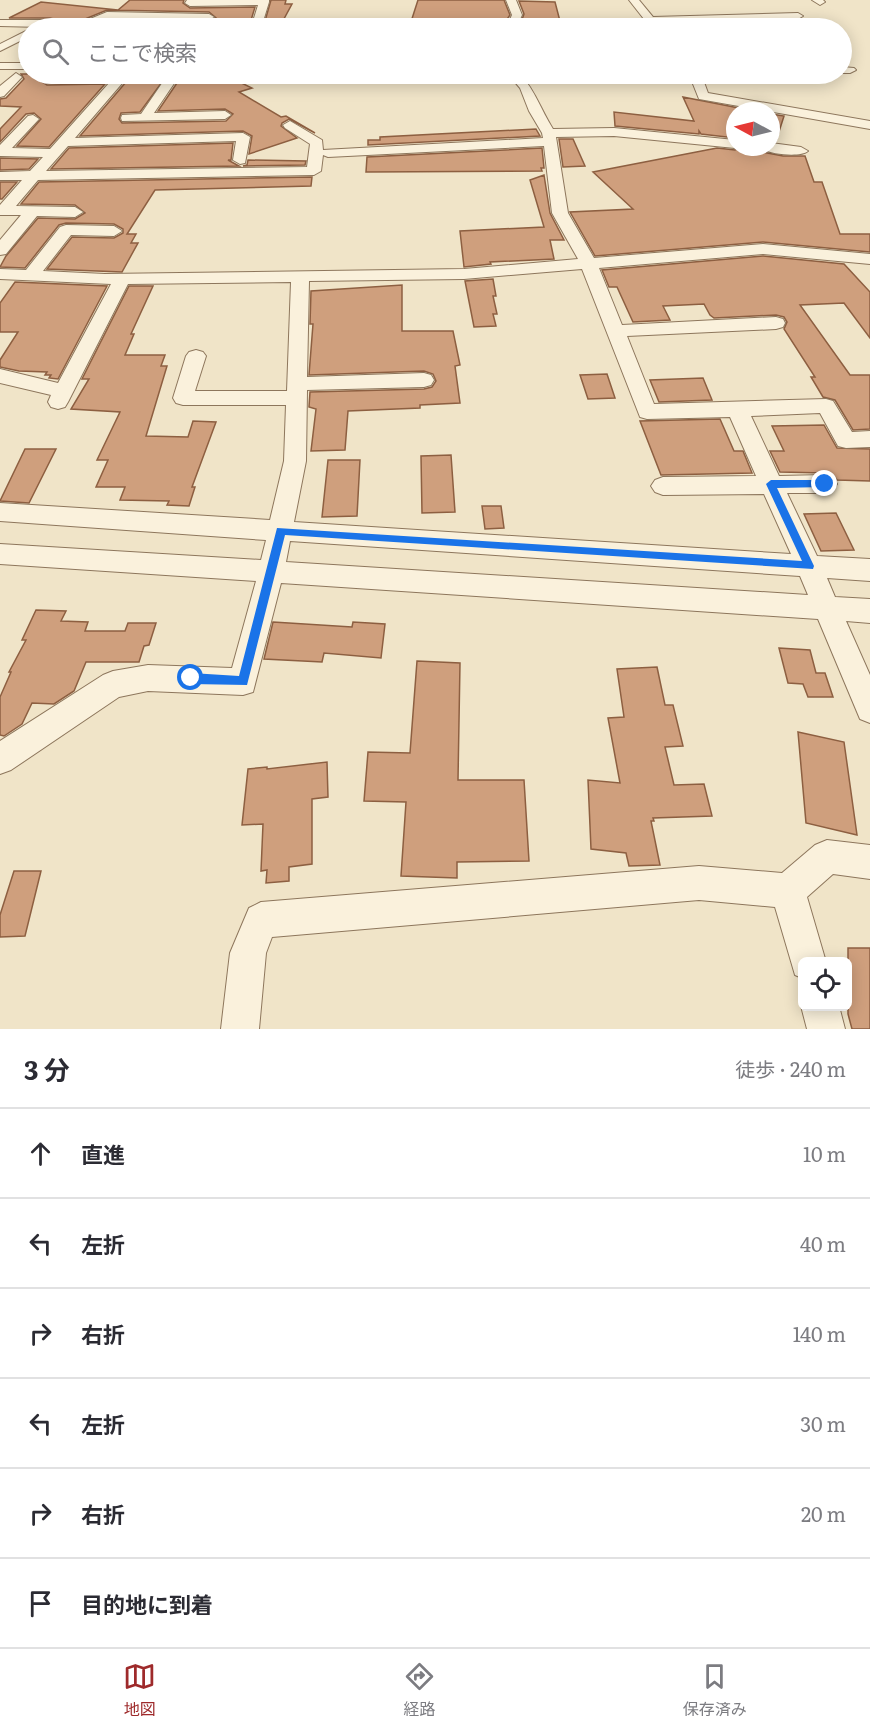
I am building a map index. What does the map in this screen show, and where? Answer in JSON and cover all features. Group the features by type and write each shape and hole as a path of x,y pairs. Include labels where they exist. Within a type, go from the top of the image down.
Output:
{"street":[{"path":"192,0 190,3 264,1 259,18"},
{"path":"516,18 517,15 511,0 523,0"},
{"path":"634,0 648,18"},
{"path":"100,18 107,15 209,17"},
{"path":"762,18 798,16"},
{"path":"0,23 18,24"},
{"path":"0,48 18,38"},
{"path":"0,66 18,66"},
{"path":"0,93 16,77"},
{"path":"2,210 115,84"},
{"path":"145,117 168,84"},
{"path":"523,84 550,137 560,213 588,262 647,412 826,406 846,440 870,439"},
{"path":"699,84 703,96 870,125"},
{"path":"127,118 225,114"},
{"path":"193,139 201,115"},
{"path":"0,152 33,119"},
{"path":"0,176 314,171 316,143 290,125"},
{"path":"328,153 614,132 726,143"},
{"path":"0,152 243,137 240,160"},
{"path":"780,149 801,151"},
{"path":"2,210 75,212"},
{"path":"0,250 33,211"},
{"path":"31,275 66,230 114,231"},
{"path":"0,274 122,279 464,274 763,249 870,259"},
{"path":"846,258 870,277"},
{"path":"0,759 113,685 148,678 243,682 281,530 295,461 300,277"},
{"path":"0,376 61,396 122,279"},
{"path":"615,331 776,323"},
{"path":"196,357 183,398 424,380"},
{"path":"737,409 809,566 870,709"},
{"path":"663,486 825,484"},
{"path":"0,512 870,570"},
{"path":"0,554 870,611"},
{"path":"240,1029 248,953 261,920 699,883 788,891 827,857 870,862"},
{"path":"788,891 807,957"},
{"path":"821,1011 826,1029"}],"building":[{"path":"130,0 184,0 183,3 190,8 255,7 252,18 216,18 209,12 107,10 88,18 9,18 41,2 118,10"},
{"path":"271,0 286,0 285,4 292,4 284,18 266,18"},
{"path":"418,0 504,0 510,15 508,18 412,18"},
{"path":"519,1 555,2 559,18 523,18 524,14"},
{"path":"19,84 105,84 49,147 17,146 41,119 34,113 26,114 0,142 0,129 21,107 0,106 0,99 6,98"},
{"path":"124,84 161,84 140,112 121,113 119,119 122,123 226,121 233,114 225,109 158,111 176,84 244,84 252,88 239,92 281,117 286,116 315,133 289,119 281,126 297,138 249,154 252,136 243,131 80,136"},
{"path":"683,97 726,105 726,137 701,134 699,131 699,134 615,126 614,112 694,121"},
{"path":"780,115 784,116 780,128"},
{"path":"536,129 540,136 368,145 368,140 380,140 380,137"},
{"path":"559,139 573,139 585,166 563,167"},
{"path":"233,143 231,160 228,160 239,166 51,169 69,148"},
{"path":"542,148 544,168 541,168 542,171 366,172 367,157"},
{"path":"717,148 726,149 726,156 805,156 814,182 822,182 840,234 870,234 870,252 763,242 595,256 570,212 633,209 593,172"},
{"path":"0,158 38,159 29,169 0,170"},
{"path":"248,160 306,161 305,165 243,166 247,165"},
{"path":"544,175 550,213 564,240 550,240 554,259 490,262 491,264 464,267 460,231 544,227 530,180"},
{"path":"312,177 311,186 155,190 127,234 136,234 131,243 138,243 122,272 47,269 72,237 114,238 123,233 123,229 114,224 66,223 59,225 25,268 0,267 6,256 38,218 75,219 85,213 75,205 21,204 39,182"},
{"path":"0,182 17,182 2,199 0,199"},
{"path":"763,256 844,264 870,292 870,338 844,303 800,305 850,375 870,375 870,429 853,430 835,400 823,397 811,377 815,377 784,329 787,322 784,317 776,315 714,318 704,304 663,306 670,320 633,322 617,287 609,287 602,270"},
{"path":"493,279 496,296 493,296 497,314 493,314 496,326 474,327 465,281"},
{"path":"15,282 107,286 58,379 49,378 51,375 45,375 47,372 19,371 0,367 0,360 18,332 0,332 0,303"},
{"path":"402,285 402,331 453,331 460,365 455,366 460,403 420,405 420,408 348,411 345,450 311,451 316,409 309,407 310,392 424,389 432,387 436,381 433,374 424,371 309,375 313,324 310,324 311,291"},
{"path":"129,286 153,286 131,334 134,334 125,355 165,355 161,366 167,366 146,436 188,437 193,421 216,422 192,487 195,487 189,506 167,505 169,501 120,500 125,487 96,487 108,460 97,460 120,412 71,409 89,379 82,379"},
{"path":"607,374 615,398 588,399 580,375"},
{"path":"703,378 712,400 659,402 650,380"},
{"path":"720,419 734,451 743,451 752,473 661,475 640,421"},
{"path":"824,425 837,448 870,449 870,481 837,480 834,476 825,473 780,472 770,451 784,451 772,426"},
{"path":"25,449 56,449 29,503 0,501"},
{"path":"451,455 455,512 422,513 421,456"},
{"path":"328,460 360,460 357,516 322,517"},
{"path":"482,506 501,506 504,528 485,529"},
{"path":"836,513 854,550 821,551 804,514"},
{"path":"36,610 66,611 61,621 88,622 85,631 125,631 128,623 156,623 149,645 144,646 139,662 86,662 74,691 54,704 32,703 22,724 4,736 0,735 0,697 11,672 9,672 26,640 22,640"},
{"path":"273,622 352,627 353,622 385,624 381,658 324,653 322,662 264,659"},
{"path":"779,648 810,650 816,673 825,673 833,697 808,697 803,684 788,683"},
{"path":"417,661 460,663 458,780 524,780 529,861 457,862 457,878 401,876 406,802 364,801 368,752 410,753"},
{"path":"657,667 665,705 673,705 683,746 665,747 674,785 704,784 712,816 653,818 654,821 651,821 660,865 629,866 626,853 591,849 588,780 620,783 608,718 624,717 617,669"},
{"path":"798,732 844,742 857,835 806,823"},
{"path":"327,762 328,797 312,799 312,864 289,867 289,881 266,883 267,870 261,871 263,824 242,825 248,769"},
{"path":"14,871 41,871 25,936 0,937 0,915"},
{"path":"848,948 870,948 870,1029 852,1029 848,1011 852,1011 852,957 848,957"}],"route":[{"path":"191,678 243,682 281,530 809,566 771,484 825,484"}]}
